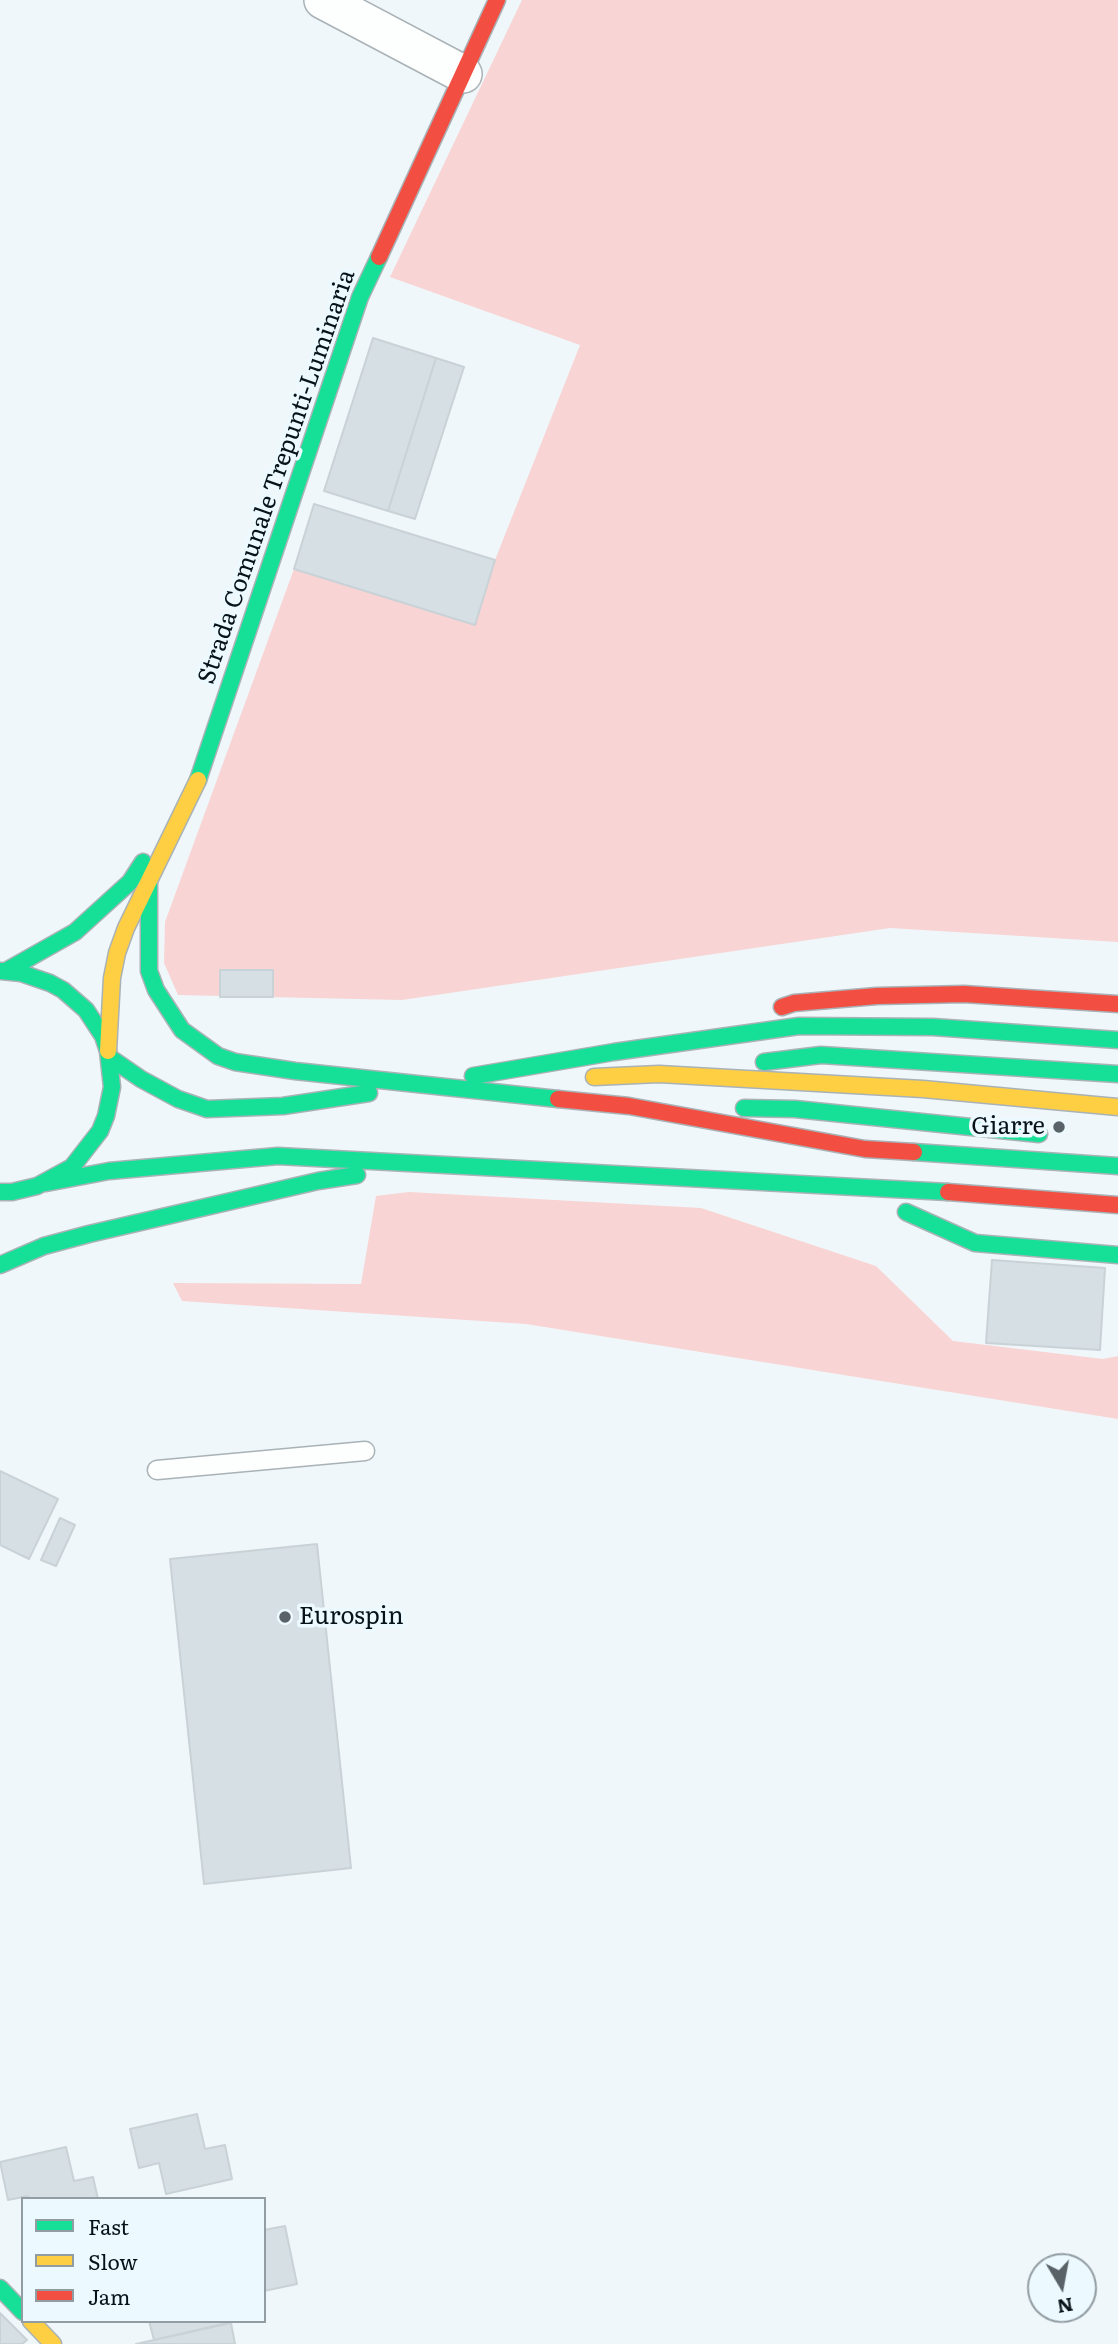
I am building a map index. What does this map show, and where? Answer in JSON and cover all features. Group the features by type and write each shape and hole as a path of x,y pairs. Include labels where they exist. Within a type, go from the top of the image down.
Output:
{"main road":[{"name":"Strada Comunale Trepunti-Luminaria","path":"197,782 360,297 497,0"},
{"path":"0,1192 27,1189 72,1167 100,1131 112,1087 108,1054 112,978 117,953 126,928 197,782"},
{"path":"3,971 75,932 130,882 197,782"},
{"path":"149,883 149,971 156,990 183,1030 218,1056 235,1062 629,1106 865,1149 1118,1166"},
{"path":"3,971 36,976 63,990 76,1000 95,1023 108,1054 141,1079 178,1099 207,1109 283,1106 614,1052 799,1027 933,1027 1118,1040"},
{"path":"768,1010 794,1003 877,996 964,994 1118,1004"},
{"path":"614,1052 742,1017"},
{"path":"578,1077 659,1074 821,1055 1118,1074"},
{"path":"659,1074 923,1089 1118,1107"},
{"path":"428,1084 550,1078"},
{"path":"629,1106 795,1109 1057,1136"},
{"path":"46,1182 162,1164 278,1156 881,1186 1118,1205"},
{"path":"0,1265 44,1246 89,1234 318,1181 429,1164"},
{"path":"747,1181 866,1205"},
{"path":"12,1208 27,1189"},
{"path":"955,1216 899,1211 975,1243 1118,1255"},
{"path":"0,2288 21,2310"},
{"path":"33,2323 53,2344"}],"street":[{"path":"323,0 463,74"}],"lane":[{"path":"157,1470 365,1451"}],"shaded area":[{"path":"522,0 1118,0 1118,942 890,928 402,1000 178,995 164,963 165,922 294,569 475,625 495,560 580,345 390,277"},
{"path":"409,1192 701,1208 876,1266 953,1341 1103,1359 1118,1356 1118,1419 526,1324 182,1301 173,1283 361,1284 376,1196"}],"building":[{"path":"373,338 436,358 388,511 324,491"},
{"path":"436,358 464,367 415,519 388,511"},
{"path":"314,504 495,560 475,625 294,569"},
{"path":"220,970 273,970 273,997 220,997"},
{"path":"992,1260 1105,1268 1100,1350 986,1343"},
{"path":"0,1471 58,1499 29,1559 0,1545"},
{"path":"60,1518 75,1525 56,1566 41,1560"},
{"path":"317,1544 351,1868 204,1884 170,1559"},
{"path":"197,2114 205,2149 225,2145 232,2179 166,2194 159,2163 139,2168 130,2129"},
{"path":"66,2147 74,2181 93,2177 98,2197 28,2196 8,2200 0,2162"},
{"path":"285,2226 297,2284 266,2291 266,2230"},
{"path":"0,2313 27,2340 22,2344 0,2344"},
{"path":"150,2323 227,2323 154,2340"},
{"path":"231,2323 235,2344 136,2344 154,2340"}],"traffic: fast":[{"path":"198,780 360,297 379,257"},
{"path":"6,971 75,932 130,882 143,862"},
{"path":"149,883 149,971 156,990 182,1030 218,1056 235,1062 295,1071 558,1099"},
{"path":"0,971 21,973 50,983 63,990 86,1010 103,1036 108,1051 112,1087 100,1131 72,1167 37,1186 0,1192"},
{"path":"473,1076 614,1052 799,1026 933,1027 1118,1040"},
{"path":"764,1062 821,1055 1118,1074"},
{"path":"109,1057 141,1079 178,1099 207,1109 283,1106 369,1093"},
{"path":"744,1108 795,1109 1039,1134"},
{"path":"914,1152 1118,1166"},
{"path":"46,1183 109,1171 278,1156 948,1192"},
{"path":"0,1265 44,1246 89,1234 318,1181 357,1175"},
{"path":"906,1212 975,1243 1118,1255"},
{"path":"0,2288 21,2310"}],"traffic: slow":[{"path":"108,1051 112,978 117,953 126,928 198,780"},
{"path":"594,1077 659,1074 923,1089 1118,1107"},
{"path":"33,2323 53,2344"}],"traffic: jam":[{"path":"379,257 497,0"},
{"path":"782,1007 794,1003 877,996 964,994 1118,1004"},
{"path":"558,1099 629,1106 865,1149 914,1152"},
{"path":"948,1192 1118,1205"}],"place":[{"name":"Giarre","path":"1059,1127"},
{"name":"Eurospin","path":"285,1617"}]}
